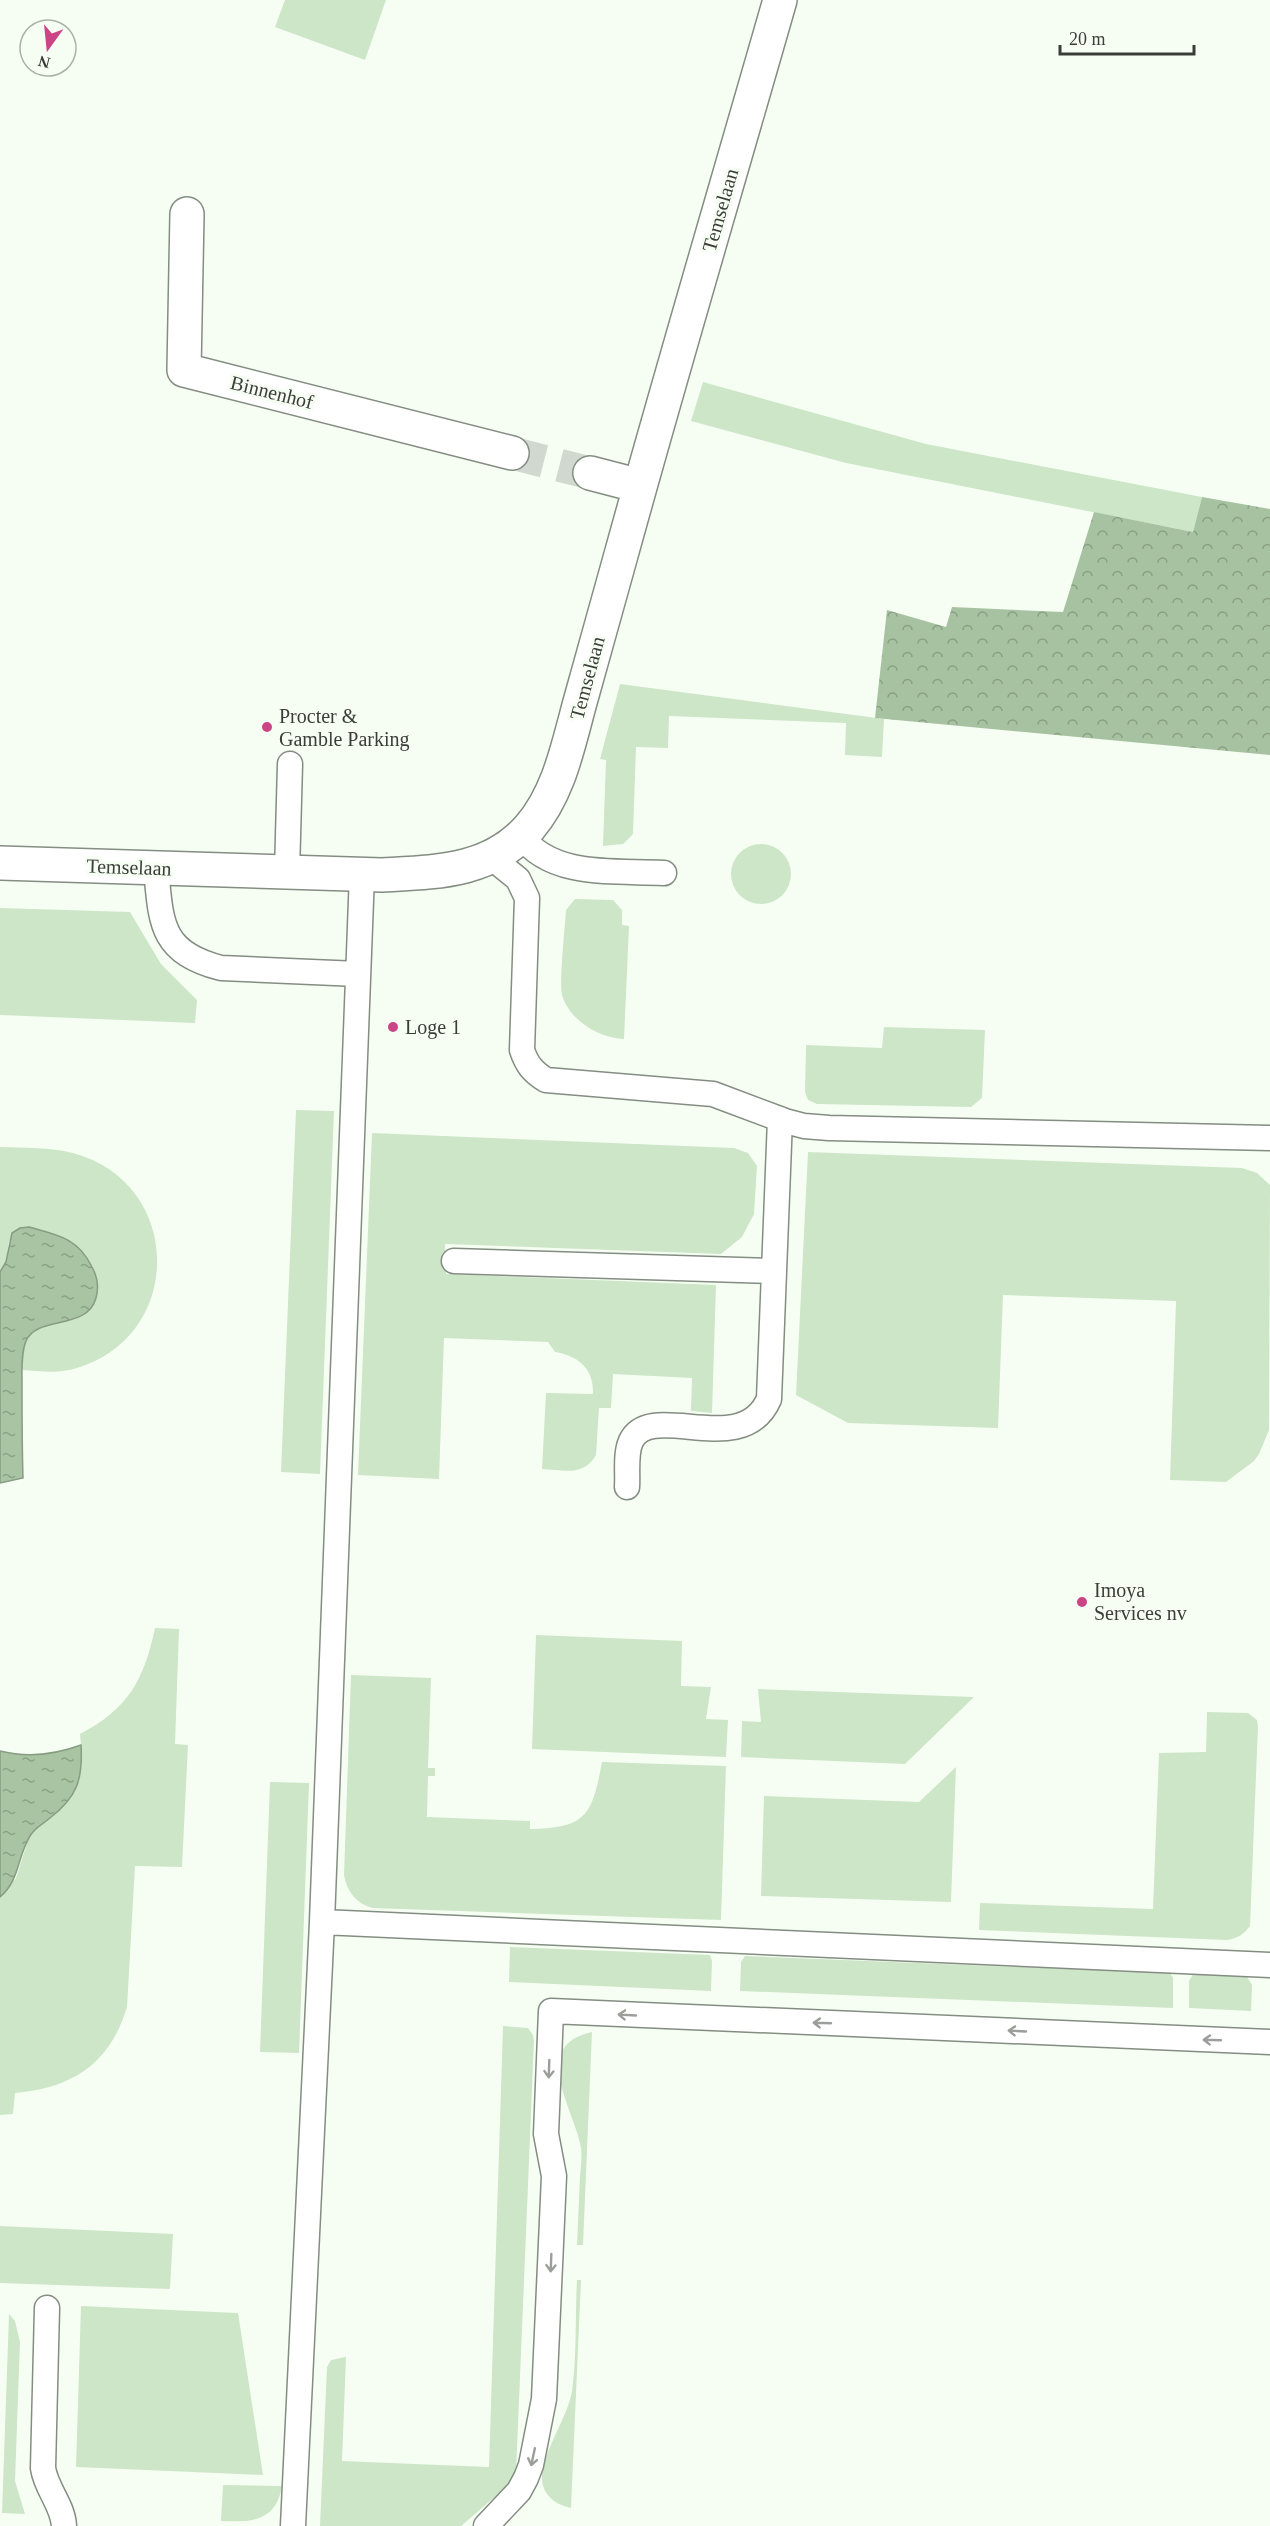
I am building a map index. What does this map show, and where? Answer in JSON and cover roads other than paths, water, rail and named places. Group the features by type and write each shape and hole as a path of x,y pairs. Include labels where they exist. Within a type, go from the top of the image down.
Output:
{"street":[{"name":"Temselaan","path":"0,862 362,874 446,871 492,858 506,850 521,836 548,802 559,775 780,0"},
{"name":"Binnenhof","path":"187,214 184,370 512,453"},
{"path":"590,473 640,486"}],"lane":[{"path":"287,872 290,764"},
{"path":"521,836 543,855 576,869 664,873"},
{"path":"492,858 515,876 526,898 522,1050 526,1062 535,1073 546,1080 560,1083 713,1094 804,1126 1270,1138"},
{"path":"156,868 161,919 168,936 182,952 200,963 221,968 358,974"},
{"path":"293,2526 322,1923 362,874"},
{"path":"627,1487 629,1449 637,1432 652,1426 730,1428 743,1426 755,1420 764,1411 769,1399 780,1119"},
{"path":"454,1261 774,1271"},
{"path":"322,1923 1270,1965"},
{"path":"486,2526 519,2491 526,2478 531,2465 544,2399 554,2175 546,2134 551,2011 1270,2036"},
{"path":"47,2308 43,2468 45,2479 63,2515 64,2526"}],"water":[{"path":"29,1227 66,1239 74,1244 92,1267 97,1294 91,1308 83,1315 40,1328 26,1341 22,1366 23,1478 0,1483 0,1272 6,1262 12,1233 20,1228"},
{"path":"81,1745 81,1768 72,1795 67,1803 32,1833 15,1876 0,1897 0,1751 41,1754"}],"tunnel":[{"path":"512,453 590,473"}],"place":[{"name":"Procter & Gamble Parking","path":"267,727"},
{"name":"Loge 1","path":"393,1027"},
{"name":"Imoya Services nv","path":"1082,1602"}]}
